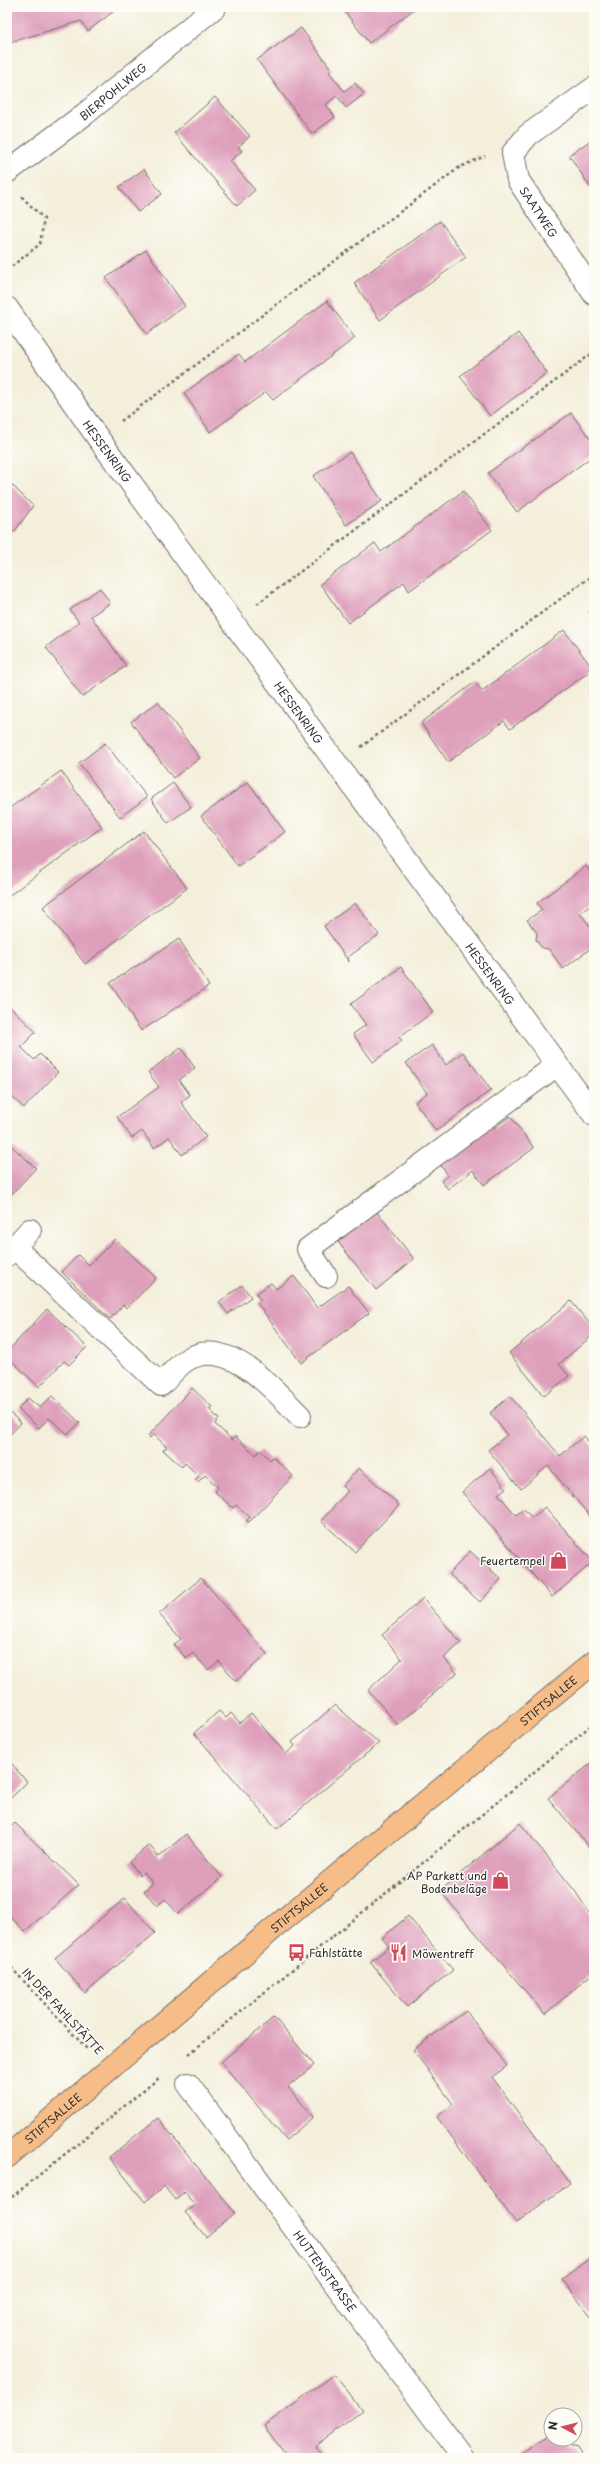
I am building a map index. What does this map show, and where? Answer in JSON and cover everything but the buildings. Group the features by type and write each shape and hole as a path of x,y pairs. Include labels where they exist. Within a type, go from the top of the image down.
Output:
{"main road":[{"name":"STIFTSALLEE","path":"7,2157 107,2070 594,1662"}],"street":[{"name":"BIERPOHLWEG","path":"7,172 85,114 215,7"},
{"path":"513,153 528,135 594,88"},
{"name":"SAATWEG","path":"513,153 518,180 594,294"},
{"name":"HESSENRING","path":"7,308 98,438 594,1115"},
{"path":"326,1276 308,1249 557,1065"},
{"path":"30,1230 11,1251 161,1385 185,1361 206,1352 230,1358 259,1375 300,1416"},
{"name":"HUTTENSTRASSE","path":"188,2084 463,2458"}],"path":[{"path":"98,438 460,167 486,155 513,153"},
{"path":"7,270 40,244 44,219 17,193"},
{"path":"234,622 594,352"},
{"path":"338,764 594,574"},
{"path":"187,2056 594,1723"},
{"name":"IN DER FAHLSTÄTTE","path":"7,1963 107,2070"},
{"path":"7,2202 162,2076"}],"place":[{"name":"Feuertempel","path":"558,1560"},
{"name":"AP Parkett und Bodenbeläge","path":"500,1881"},
{"name":"Fahlstätte","path":"296,1952"},
{"name":"Möwentreff","path":"399,1953"}]}
